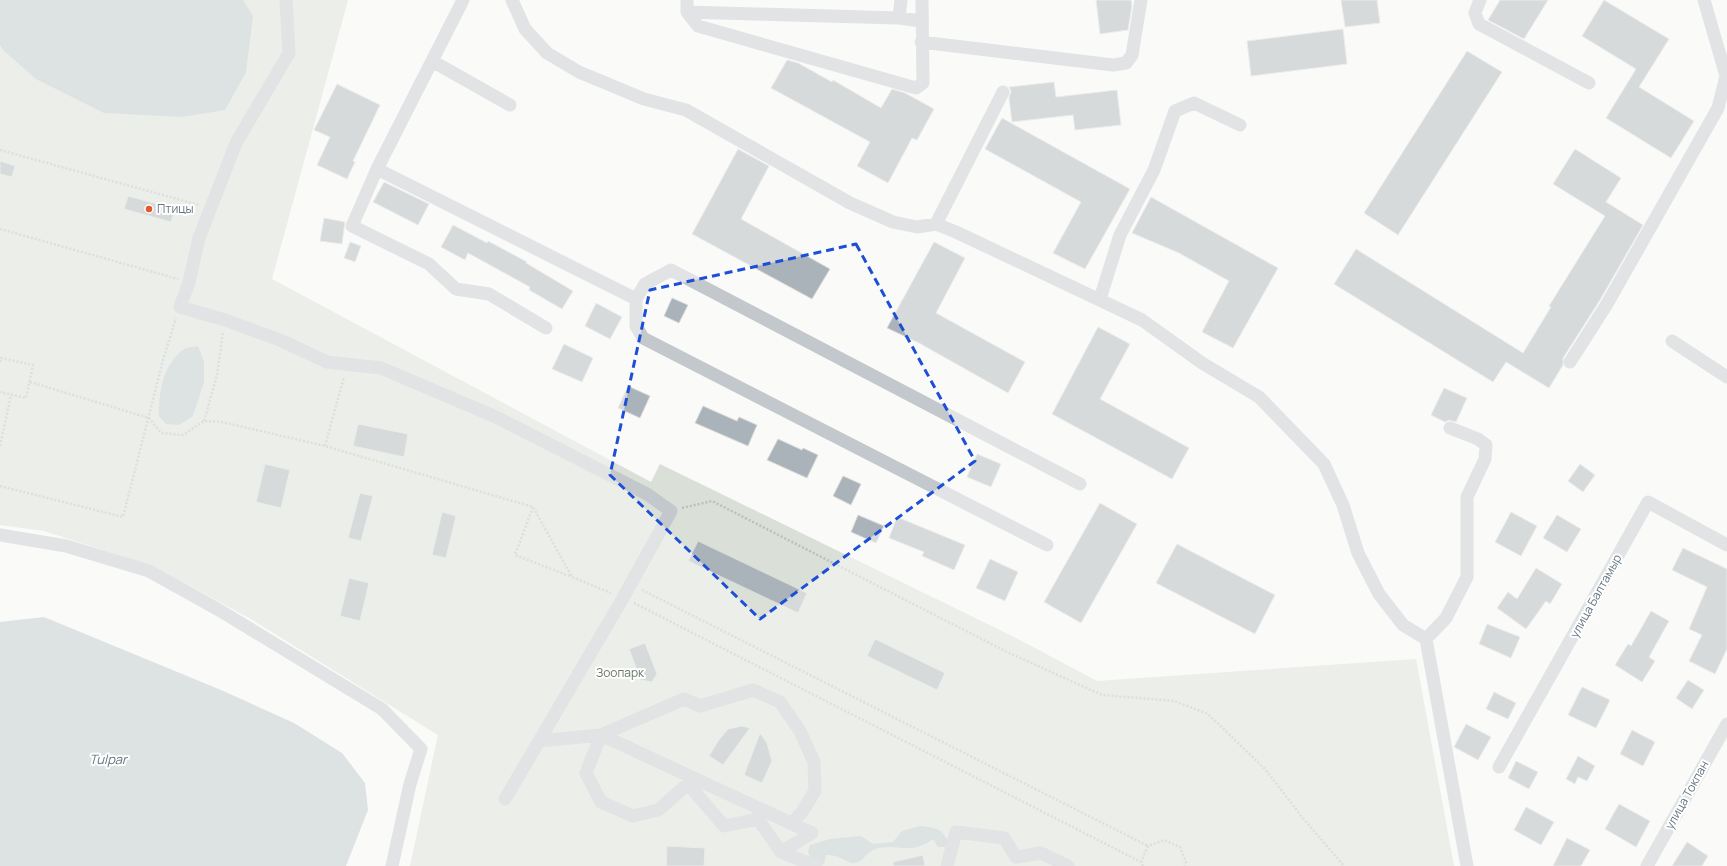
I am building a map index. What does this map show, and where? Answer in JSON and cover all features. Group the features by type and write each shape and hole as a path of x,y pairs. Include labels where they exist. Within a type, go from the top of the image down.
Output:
{"street":[{"path":"286,0 289,53 236,143 199,238 189,282 180,307 225,320 280,340 327,362 381,368 496,417 647,494 671,511 623,598 505,799"},
{"path":"463,0 377,169 352,226 429,264 456,289 489,294 546,328"},
{"path":"512,0 525,29 547,53 579,72 644,99 686,110 850,203 893,222 917,227 936,224 1100,299 1142,320 1202,362 1258,397 1324,464 1343,505 1358,553 1379,594 1402,625 1426,640 1467,866"},
{"path":"899,18 901,0"},
{"path":"687,6 698,26 916,88 922,83 922,0"},
{"path":"921,42 1113,65 1126,63 1132,54 1141,0"},
{"path":"1480,0 1475,13 1479,24 1589,83"},
{"path":"1570,362 1607,304 1718,108 1726,76 1724,60 1704,0"},
{"path":"687,6 899,18 922,21"},
{"path":"432,61 510,105"},
{"path":"936,224 1003,92"},
{"path":"1100,299 1120,235 1154,170 1175,111 1194,103 1240,125"},
{"path":"377,169 636,299"},
{"path":"1047,545 643,338 636,326 636,299 645,284 671,270 1080,484"},
{"path":"1672,341 1727,377"},
{"path":"1426,640 1446,618 1467,577 1467,497 1485,459 1486,445 1478,439 1450,428"},
{"name":"улица Балтамыр","path":"1499,767 1648,502 1727,545"},
{"path":"0,535 66,546 149,571 219,610 382,709 421,749 410,784 392,866"},
{"path":"539,741 601,735 684,699 700,706 753,690 780,702 800,730 814,762 814,791 802,812 792,823"},
{"name":"улица Токпан","path":"1647,866 1727,724"},
{"path":"601,735 812,833 781,852"},
{"path":"601,735 586,773 601,802 633,816 658,810 688,784 724,826 758,819 781,852 816,866"},
{"path":"947,866 956,832 1004,838 1016,857 1041,853 1068,866"}],"path":[{"path":"0,150 211,208"},
{"path":"0,229 189,282"},
{"path":"0,486 124,517 162,360 180,307"},
{"path":"30,382 149,418 161,433 183,436 204,421 217,375 225,320"},
{"path":"0,362 1,358 33,365 26,398 0,392"},
{"path":"325,446 348,364"},
{"path":"0,446 11,395"},
{"path":"204,421 222,422 325,446 533,507 572,577"},
{"path":"671,511 712,502 1007,652 1102,695 1174,701 1208,714 1265,769 1302,817 1344,866"},
{"path":"533,507 515,554 623,598 1141,862 1143,866"},
{"path":"630,584 1148,846"},
{"path":"1141,862 1148,846 1164,840 1180,846 1186,862 1185,866"}],"highlighted area":[{"path":"856,244 975,461 760,619 610,475 650,290"}],"green space":[{"name":"Зоопарк","path":"0,0 348,0 272,279 651,482 660,464 1016,638 1097,681 1416,659 1454,866 410,866 438,735 249,618 155,567 44,531 0,525"}],"water":[{"path":"0,0 243,0 253,16 246,72 225,110 182,117 104,113 36,79 3,50 0,45"},
{"path":"198,346 204,362 204,382 193,416 179,425 166,424 159,416 161,389 166,372 176,356 184,349"},
{"name":"Tulpar","path":"44,617 221,690 294,723 342,753 365,783 368,810 346,866 0,866 0,622"},
{"path":"920,826 940,830 951,847 938,847 933,839 917,847 888,847 873,850 856,863 852,863 832,855 826,855 824,864 811,863 808,851 810,845 830,839 861,836 873,844 893,842 902,831"}],"building":[{"path":"1096,0 1131,0 1132,6 1128,30 1100,34"},
{"path":"1341,0 1377,0 1380,23 1345,27"},
{"path":"1500,0 1548,0 1524,39 1488,20"},
{"path":"1604,0 1669,39 1639,87 1694,121 1671,158 1606,118 1636,69 1582,36"},
{"path":"1343,29 1347,64 1251,76 1247,41"},
{"path":"1467,51 1502,72 1398,235 1364,213"},
{"path":"787,60 798,63 832,82 833,80 881,108 892,89 905,93 934,109 917,140 912,138 888,183 857,166 870,142 771,88"},
{"path":"1054,82 1056,97 1117,90 1121,125 1075,130 1073,115 1012,122 1009,98 1011,91 1009,87"},
{"path":"337,84 380,105 353,161 355,162 347,179 317,165 330,137 314,130"},
{"path":"1002,118 1130,189 1085,269 1053,253 1081,202 985,149"},
{"path":"738,149 769,166 741,219 830,269 812,299 692,234"},
{"path":"1575,149 1621,178 1606,202 1643,225 1600,300 1563,358 1563,365 1549,388 1506,362 1493,382 1334,284 1356,249 1523,353 1551,307 1549,306 1605,216 1553,184"},
{"path":"0,161 15,166 12,177 0,174"},
{"path":"384,182 429,204 418,225 373,202"},
{"name":"Птицы","path":"128,196 175,209 171,222 124,209"},
{"path":"1151,197 1278,268 1233,348 1202,332 1229,281 1179,253 1132,233"},
{"path":"324,218 345,222 342,244 320,241"},
{"path":"453,225 487,243 488,241 527,262 526,263 573,291 562,309 529,290 530,287 468,253 465,260 441,247"},
{"path":"350,242 361,246 355,262 344,258"},
{"path":"934,242 965,258 936,313 1025,362 1008,393 919,343 887,328"},
{"path":"672,298 688,305 679,323 664,316"},
{"path":"596,303 622,317 610,339 585,326"},
{"path":"1098,327 1130,344 1100,399 1189,448 1172,479 1052,414"},
{"path":"564,344 593,358 582,382 552,369"},
{"path":"628,386 650,396 640,418 618,408"},
{"path":"1444,388 1467,398 1456,422 1449,420 1445,422 1431,415"},
{"path":"703,406 737,421 739,417 757,425 748,446 695,423"},
{"path":"358,424 408,434 404,457 353,446"},
{"path":"778,439 802,450 803,448 818,455 807,478 767,460"},
{"path":"977,454 1001,464 991,487 967,477"},
{"path":"265,464 290,470 281,508 256,502"},
{"path":"1580,464 1595,475 1583,492 1568,481"},
{"path":"843,476 861,484 851,505 833,496"},
{"path":"360,493 373,496 361,541 348,538"},
{"path":"1100,503 1137,524 1081,623 1044,602"},
{"path":"442,512 456,516 446,558 432,555"},
{"path":"1511,512 1537,526 1521,556 1495,542"},
{"path":"858,515 884,526 876,543 851,532"},
{"path":"1557,515 1581,529 1567,552 1543,538"},
{"path":"897,517 965,545 954,570 922,556 924,552 889,538"},
{"path":"698,541 807,593 798,613 688,561"},
{"path":"1177,544 1275,595 1255,634 1156,583"},
{"path":"1683,548 1727,569 1727,649 1715,674 1689,661 1702,635 1689,629 1707,587 1672,570"},
{"path":"990,559 1018,572 1005,601 976,588"},
{"path":"1536,568 1562,584 1550,604 1546,601 1526,629 1497,608 1508,592 1517,599"},
{"path":"349,578 369,583 360,621 340,616"},
{"path":"1651,611 1669,621 1649,657 1655,661 1642,682 1615,665 1628,644 1631,646"},
{"path":"1487,624 1520,637 1511,658 1479,644"},
{"path":"875,639 945,673 937,690 867,656"},
{"path":"645,643 657,674 652,682 641,680 629,649"},
{"path":"1688,680 1704,690 1692,709 1676,698"},
{"path":"1582,687 1610,700 1596,728 1568,715"},
{"path":"1494,692 1516,703 1508,719 1486,709"},
{"path":"1466,724 1491,737 1478,760 1454,747"},
{"path":"742,726 750,728 723,765 709,756 718,741 728,729"},
{"path":"1632,730 1655,742 1643,766 1620,754"},
{"path":"760,733 767,743 772,761 762,783 744,775"},
{"path":"1578,756 1595,766 1587,781 1578,777 1575,784 1566,779"},
{"path":"1516,761 1538,772 1529,789 1508,778"},
{"path":"1619,804 1650,821 1636,847 1605,829"},
{"path":"1526,807 1554,822 1541,845 1514,830"},
{"path":"1567,838 1590,850 1581,866 1553,866"},
{"path":"1687,842 1708,856 1702,866 1672,866"},
{"path":"667,846 705,848 704,866 666,866"},
{"path":"923,855 925,866 894,866 893,862"}],"place":[{"name":"Птицы","path":"149,209"}]}
